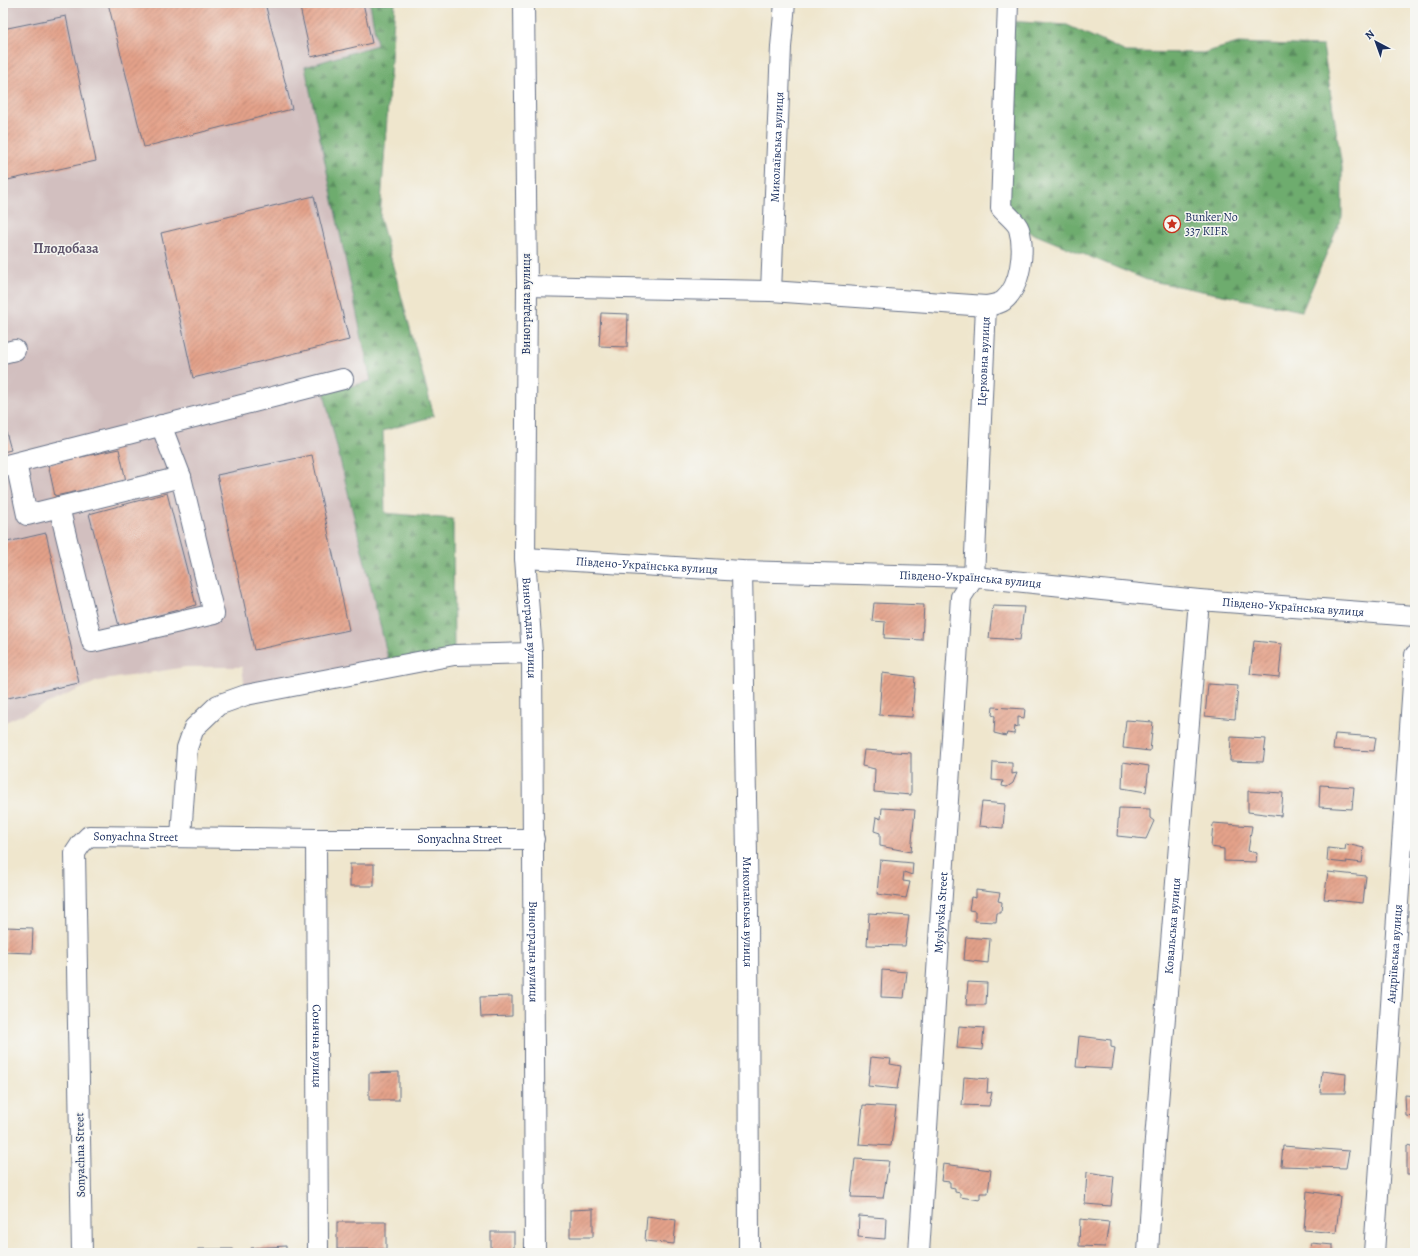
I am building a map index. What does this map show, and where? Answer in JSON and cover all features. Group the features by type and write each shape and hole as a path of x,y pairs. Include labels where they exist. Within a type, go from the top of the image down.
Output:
{"street":[{"name":"Виноградна вулиця","path":"524,3 527,286 525,558 532,653 536,1253"},
{"name":"Миколаївська вулиця","path":"771,291 781,47 785,3"},
{"name":"Церковна вулиця","path":"974,577 986,306 1002,302 1014,289 1020,272 1021,246 1019,228 1001,208 1008,3"},
{"path":"527,286 771,291 986,306"},
{"path":"181,477 27,515 9,465 343,379"},
{"path":"59,507 92,642 214,614 181,477 161,425"},
{"name":"Південо-Українська вулиця","path":"525,558 742,570 974,577 1199,600 1415,616"},
{"name":"Миколаївська вулиця","path":"742,570 748,911 749,1253"},
{"name":"Myslyvska Street","path":"919,1253 961,597 974,577"},
{"name":"Ковальська вулиця","path":"1148,1253 1154,1152 1199,600"},
{"path":"181,837 186,748 194,728 218,705 246,695 454,655 532,653"},
{"name":"Андріївська вулиця","path":"1374,1253 1415,655"},
{"name":"Sonyachna Street","path":"82,1253 75,853 89,836 316,839 534,839"},
{"name":"Сонячна вулиця","path":"316,839 318,1253"}],"shaded area":[{"path":"3,3 370,3 377,45 305,68 371,382 324,393 390,666 246,695 242,667 186,667 98,681 3,723"}],"green space":[{"path":"370,3 395,3 380,218 434,416 383,431 385,513 453,519 454,655 390,666 324,393 371,381 305,67 377,45"},
{"path":"1007,21 1067,25 1126,52 1203,53 1238,43 1323,46 1342,167 1342,217 1302,311 1147,280 1019,228 1001,208"}],"building":[{"path":"108,3 265,3 292,109 144,147"},
{"path":"299,3 363,3 372,43 311,57"},
{"path":"66,16 96,161 3,181 3,29"},
{"path":"314,196 349,340 193,378 161,233"},
{"path":"601,313 628,314 627,347 599,346"},
{"path":"3,421 11,450 3,452"},
{"path":"119,449 126,481 55,496 48,464"},
{"path":"312,455 349,630 254,650 217,475"},
{"path":"167,493 196,605 119,626 89,514"},
{"path":"46,533 79,683 3,699 3,543"},
{"path":"874,603 924,605 922,640 884,638 885,622 872,621"},
{"path":"993,606 1024,607 1020,640 989,638"},
{"path":"1254,641 1282,644 1279,677 1250,674"},
{"path":"882,673 915,677 912,717 879,715"},
{"path":"1208,684 1238,686 1235,719 1205,716"},
{"path":"993,707 1025,709 1024,718 1018,717 1018,727 1015,726 1014,734 1007,733 1006,736 994,733 995,716 992,715"},
{"path":"1126,720 1153,722 1150,751 1123,748"},
{"path":"1335,734 1376,737 1374,751 1333,749"},
{"path":"1231,737 1266,739 1263,762 1230,761"},
{"path":"864,750 911,753 911,795 874,792 875,769 862,766"},
{"path":"993,762 1012,763 1012,774 1017,773 1013,783 1007,787 1002,786 1003,781 992,780"},
{"path":"1123,762 1149,766 1146,792 1122,788"},
{"path":"1320,785 1354,787 1352,809 1319,807"},
{"path":"1248,791 1283,793 1281,816 1248,812"},
{"path":"982,802 1005,804 1003,828 979,826"},
{"path":"882,808 915,810 911,852 880,846 880,833 874,831 876,817 881,819"},
{"path":"1119,808 1150,809 1150,818 1154,821 1146,839 1117,836"},
{"path":"1213,823 1252,826 1248,851 1257,853 1256,862 1224,861 1224,849 1211,847"},
{"path":"1346,844 1364,848 1362,863 1327,861 1328,848 1345,850"},
{"path":"880,860 913,863 912,875 904,872 903,881 910,882 906,898 877,894"},
{"path":"350,864 374,864 374,886 350,886"},
{"path":"1328,872 1366,876 1363,903 1324,899"},
{"path":"976,890 1000,893 998,901 1002,902 1001,913 997,913 996,922 975,921 975,911 969,910 971,897 976,898"},
{"path":"869,913 909,916 905,946 867,945"},
{"path":"5,927 33,928 32,953 4,952"},
{"path":"966,937 990,939 988,963 964,960"},
{"path":"882,970 907,972 904,998 881,997"},
{"path":"968,982 987,983 986,1005 966,1005"},
{"path":"512,996 512,1016 481,1017 480,997"},
{"path":"959,1026 984,1028 982,1050 957,1048"},
{"path":"1079,1036 1111,1040 1111,1047 1115,1048 1112,1069 1076,1067"},
{"path":"871,1057 891,1059 890,1064 901,1066 897,1089 868,1086"},
{"path":"1322,1071 1346,1074 1345,1093 1320,1093"},
{"path":"399,1072 399,1100 369,1100 369,1073"},
{"path":"964,1077 988,1079 987,1093 992,1092 989,1106 962,1105"},
{"path":"1405,1095 1415,1096 1415,1117 1406,1116"},
{"path":"863,1105 896,1107 891,1146 859,1144"},
{"path":"1407,1145 1415,1147 1415,1174 1407,1174"},
{"path":"1283,1146 1349,1151 1346,1168 1281,1166"},
{"path":"855,1159 889,1161 883,1198 851,1197"},
{"path":"943,1164 991,1170 988,1193 980,1193 980,1200 960,1197 960,1193 955,1192 955,1189 950,1188 950,1182 941,1181"},
{"path":"1087,1172 1114,1176 1111,1206 1085,1204"},
{"path":"1307,1191 1340,1196 1336,1233 1304,1230"},
{"path":"593,1209 593,1237 570,1237 570,1210"},
{"path":"647,1216 676,1220 674,1244 645,1241"},
{"path":"859,1216 886,1218 885,1239 858,1237"},
{"path":"1080,1219 1109,1222 1105,1247 1079,1246"},
{"path":"337,1222 386,1222 386,1249 337,1249"},
{"path":"491,1232 514,1232 514,1253 491,1253"},
{"path":"1311,1243 1333,1245 1333,1253 1310,1253"},
{"path":"286,1246 286,1253 251,1253 251,1248"},
{"path":"198,1249 233,1249 233,1253 198,1253"}],"place":[{"name":"Bunker No 337 KIFR","path":"1172,224"}],"district":[{"name":"Плодобаза","path":"66,248"}]}
